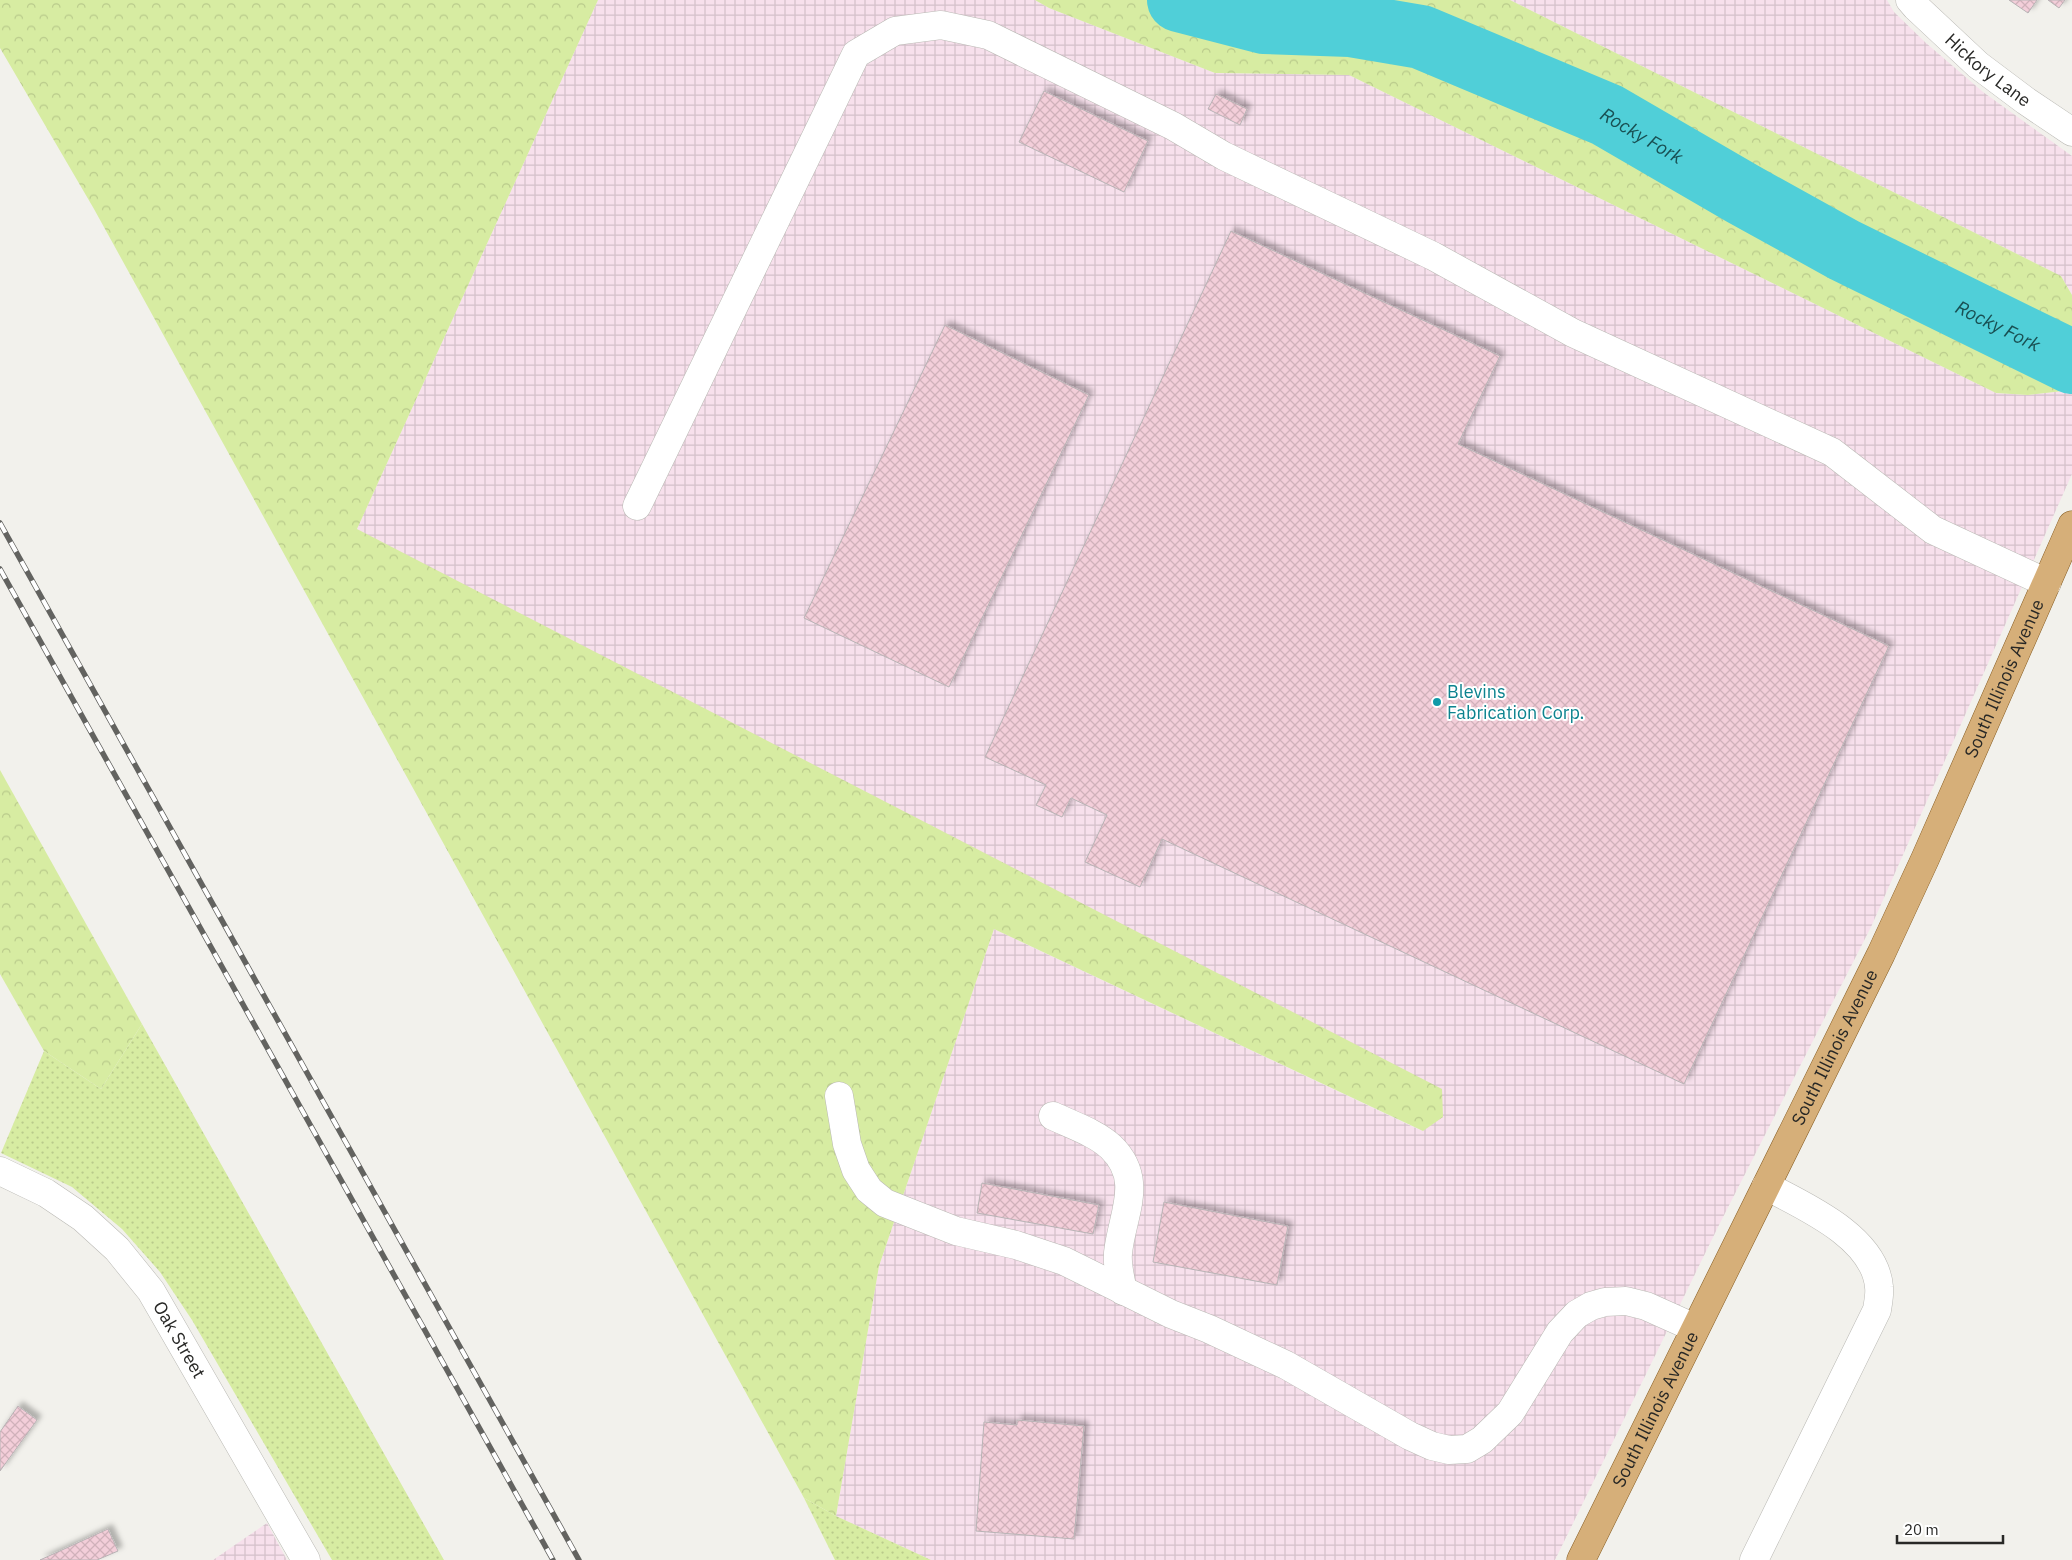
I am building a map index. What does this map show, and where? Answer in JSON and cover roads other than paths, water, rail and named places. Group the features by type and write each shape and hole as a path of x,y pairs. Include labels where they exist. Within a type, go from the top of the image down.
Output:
{"main road":[{"name":"South Illinois Avenue","path":"1581,1560 1881,954 2072,525"}],"street":[{"name":"Hickory Lane","path":"1910,0 1978,65 2072,132"},
{"path":"637,506 856,54 895,31 942,25 988,35 997,39 1173,126 1224,156 1433,256 1573,332 1832,452 1933,530 2047,583"},
{"path":"839,1096 847,1144 856,1170 869,1190 885,1203 924,1220 956,1231 1016,1245 1064,1261 1123,1291 1286,1365 1410,1436 1432,1446 1449,1450 1467,1449 1482,1440 1510,1413 1560,1332 1578,1314 1591,1306 1605,1302 1626,1301 1646,1306 1695,1328"},
{"path":"1053,1116 1082,1129 1110,1146 1124,1164 1130,1194 1118,1253 1123,1291"},
{"name":"Oak Street","path":"0,1171 46,1193 83,1218 117,1250 151,1291 306,1560"},
{"path":"1754,1560 1877,1310 1879,1286 1871,1261 1853,1240 1828,1219 1766,1186"}],"waterway":[{"name":"Rocky Fork","path":"1179,0 1264,22 1350,25 1421,37 1607,115 1844,250 2072,362"}],"railway":[{"path":"0,523 579,1560"},
{"path":"0,569 553,1560"}],"place":[{"name":"Blevins Fabrication Corp.","path":"1437,702"}]}
